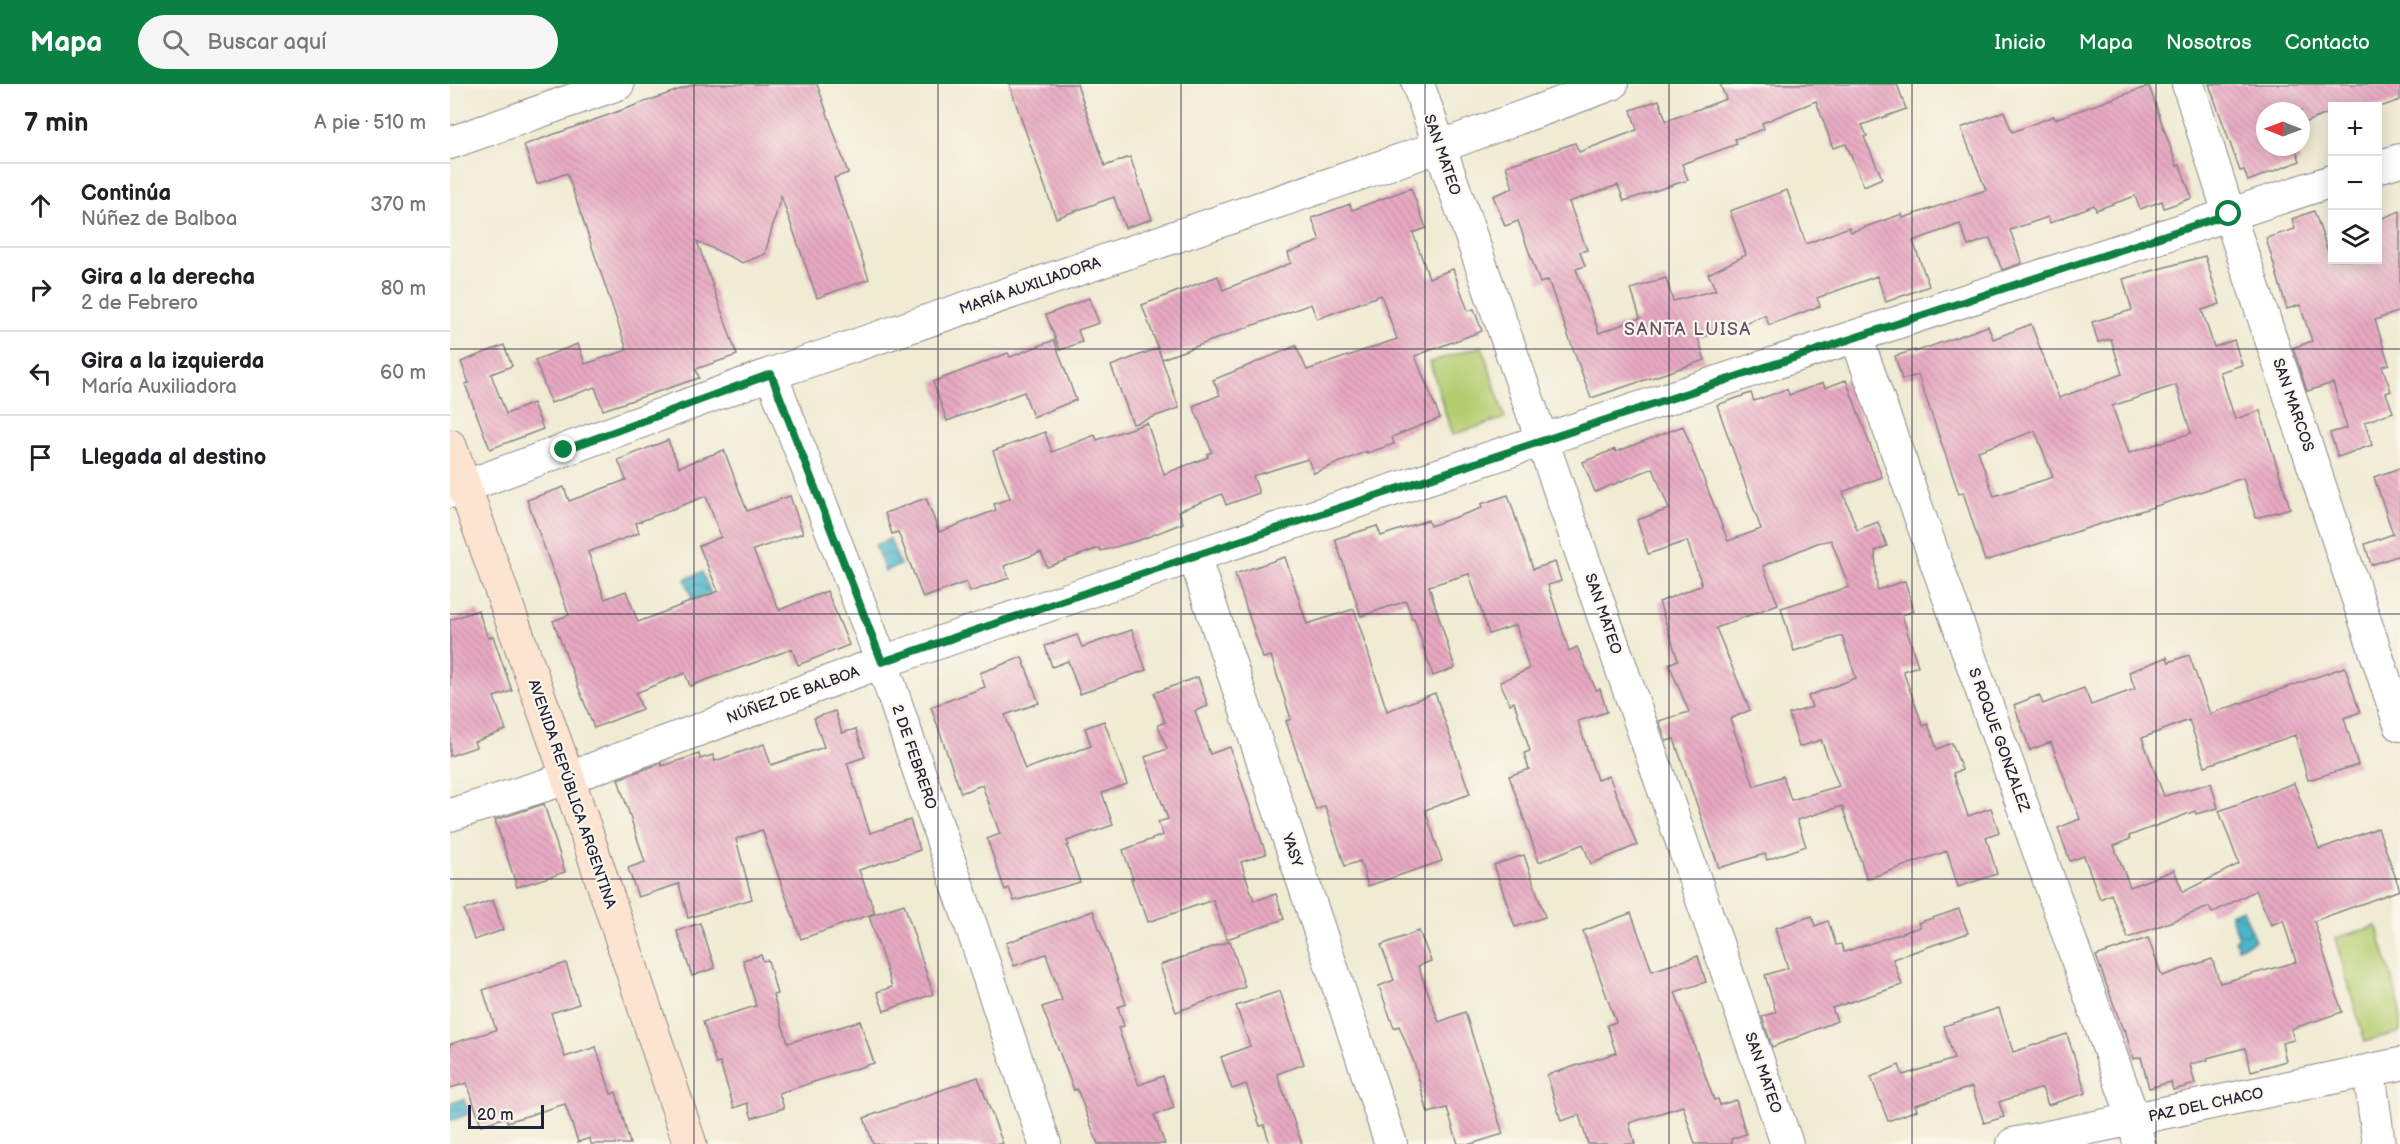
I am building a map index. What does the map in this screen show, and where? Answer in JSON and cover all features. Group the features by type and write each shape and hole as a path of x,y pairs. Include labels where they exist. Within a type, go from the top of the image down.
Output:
{"main road":[{"name":"AVENIDA REPÚBLICA ARGENTINA","path":"450,446 457,489 568,778 690,1144"}],"street":[{"path":"450,143 618,84"},
{"name":"SAN MATEO","path":"1418,84 1787,1144"},
{"name":"MARÍA AUXILIADORA","path":"457,489 771,374 1439,147 1612,84"},
{"name":"SAN MARCOS","path":"2188,84 2229,214 2400,725"},
{"path":"2382,166 2400,160"},
{"name":"NÚÑEZ DE BALBOA","path":"450,814 568,778 882,662 1194,556 2328,182"},
{"name":"S ROQUE GONZALEZ","path":"1856,336 2137,1132"},
{"name":"2 DE FEBRERO","path":"771,374 882,662 1045,1144"},
{"name":"YASY","path":"1194,556 1391,1144"},
{"name":"PAZ DEL CHACO","path":"2013,1144 2137,1132 2400,1064"},
{"path":"2368,1071 2379,1144"}],"green space":[{"path":"1482,346 1505,418 1452,435 1430,362"},
{"path":"2377,926 2400,1007 2400,1032 2365,1042 2335,938"}],"water":[{"path":"890,539 900,565 885,571 875,545"},
{"path":"702,572 711,594 693,601 685,579"},
{"path":"2243,909 2255,940 2238,948 2235,940 2239,938 2230,914"},
{"path":"464,1099 469,1114 450,1121 450,1104"}],"building":[{"path":"695,84 817,84 848,173 834,178 869,279 817,298 781,196 765,254 743,263 697,241 737,355 696,369 699,378 603,410 595,387 551,403 535,360 578,344 585,364 627,350 567,173 537,184 524,145"},
{"path":"1009,84 1077,84 1105,166 1130,157 1152,219 1125,228 1114,197 1056,218"},
{"path":"1720,84 1897,84 1906,109 1862,125 1867,136 1864,137 1882,178 1864,186 1846,144 1833,148 1816,101 1762,123 1764,129 1735,139 1737,144 1682,164 1688,180 1624,201 1618,185 1569,202 1587,250 1580,252 1585,266 1576,269 1599,333 1640,318 1631,289 1666,278 1673,301 1716,290 1708,274 1746,255 1730,211 1787,190 1806,244 1849,227 1851,232 1902,214 1903,218 1986,190 1961,128 2004,111 2012,132 2149,86 2177,166 2180,165 2192,198 2164,208 2162,201 2140,209 2135,196 2096,210 2094,205 2050,223 2048,217 2010,230 2022,263 2002,270 1990,238 1968,246 1960,224 1913,241 1929,286 1886,302 1877,276 1817,298 1820,306 1769,325 1765,315 1727,330 1698,338 1705,360 1591,398 1548,280 1540,283 1518,221 1505,226 1493,196 1513,188 1506,166 1575,143 1579,152 1637,130 1631,110 1659,100 1666,121 1726,99"},
{"path":"2209,84 2400,84 2400,100 2383,106 2382,102 2328,102 2328,114 2310,121 2310,102 2256,102 2256,156 2298,156 2300,161 2248,181 2244,170 2240,171"},
{"path":"1411,188 1426,228 1413,233 1429,278 1453,269 1468,311 1474,309 1482,331 1415,356 1440,418 1392,437 1394,444 1367,453 1367,451 1314,473 1308,459 1253,476 1259,493 1226,505 1222,494 1179,511 1183,523 1140,540 1101,551 1099,548 1047,567 1041,552 1004,566 1009,578 970,592 966,582 923,598 898,532 892,534 885,513 926,498 939,532 996,510 994,504 1010,498 993,451 1045,432 1052,452 1095,435 1097,440 1147,423 1164,474 1208,457 1207,454 1212,452 1193,406 1220,395 1213,380 1296,346 1307,370 1397,339 1381,295 1317,319 1311,304 1162,359 1142,305 1218,276 1223,290 1291,263 1288,253 1320,241 1312,218 1350,204 1352,210"},
{"path":"2314,211 2328,251 2328,264 2382,264 2382,218 2400,211 2400,311 2375,320 2389,364 2382,366 2391,391 2386,393 2393,412 2365,422 2372,445 2338,457 2330,433 2347,428 2333,383 2307,391 2293,348 2312,341 2300,305 2287,309 2266,238 2295,229 2292,219"},
{"path":"2205,256 2220,304 2202,310 2214,347 2234,340 2242,365 2220,372 2235,419 2260,411 2290,508 2256,518 2243,478 1985,561 1963,492 1959,494 1918,375 1902,380 1895,356 1915,350 1915,352 1988,326 1993,339 2031,324 2059,398 2122,374 2111,339 2098,342 2092,322 2132,310 2123,279","holes":["2176,385 2191,433 2129,453 2112,406","2035,431 2053,477 1994,496 1978,451"]},
{"path":"1089,298 1099,323 1078,330 1082,342 1060,350 1046,315"},
{"path":"1054,340 1076,400 1033,417 1024,392 947,421 933,382 1008,353 1010,357"},
{"path":"504,345 512,366 491,374 506,414 533,403 543,429 490,449 465,384 469,383 461,362"},
{"path":"1158,348 1179,408 1133,424 1111,366"},
{"path":"1846,380 1882,477 1843,492 1857,530 1878,522 1887,546 1875,551 1877,590 1905,581 1914,611 1902,615 1918,666 1903,671 1923,726 1928,724 1937,749 1952,743 1962,770 1953,773 1968,816 1991,808 1999,832 1986,837 1997,874 1958,887 1947,851 1867,879 1842,806 1797,820 1806,846 1767,860 1765,854 1719,868 1674,739 1666,741 1659,721 1689,712 1669,664 1678,660 1659,602 1702,585 1687,541 1648,554 1637,520 1669,509 1653,468 1595,492 1583,462 1683,426 1728,541 1761,529 1717,405 1751,393 1754,401 1787,389 1789,395 1823,383 1825,388","holes":["1831,540 1849,587 1781,608 1794,651 1842,636 1856,678 1808,696 1812,707 1789,714 1799,747 1821,740 1839,786 1791,800 1783,776 1754,786 1730,719 1750,710 1716,628 1778,604 1763,566 1817,543"]},
{"path":"668,440 679,467 724,450 747,511 790,496 803,533 753,550 779,610 827,591 849,645 798,665 792,649 690,686 685,673 636,693 642,709 594,728 553,621 569,615 527,500 564,487 569,501 626,480 618,460","holes":["706,496 721,537 699,546 718,591 638,622 626,591 605,599 588,552 639,533 636,523"]},
{"path":"2400,468 2400,555 2371,565 2365,544 2393,534 2374,477"},
{"path":"1508,495 1533,569 1555,562 1561,581 1548,585 1569,651 1577,647 1596,690 1600,689 1607,712 1578,721 1597,780 1609,776 1637,845 1591,864 1583,844 1539,862 1509,776 1529,769 1524,753 1530,751 1514,702 1510,704 1500,682 1529,669 1516,625 1489,634 1469,574 1429,586 1455,668 1433,676 1406,601 1361,616 1335,539 1377,526 1381,536 1428,520 1430,526 1482,508 1481,504"},
{"path":"1285,557 1307,624 1354,609 1387,711 1435,693 1470,794 1425,810 1442,861 1368,886 1360,861 1345,866 1325,806 1316,810 1286,721 1291,719 1271,656 1263,658 1235,574"},
{"path":"478,610 488,638 493,636 512,691 494,697 506,730 474,742 476,747 450,756 450,620"},
{"path":"1132,630 1146,670 1080,694 1068,661 1052,667 1045,646 1077,635 1082,647"},
{"path":"2189,655 2210,714 2345,667 2360,712 2344,718 2358,765 2308,780 2295,735 2205,766 2189,720 2142,738 2164,796 2211,783 2218,808 2196,814 2195,811 2129,836 2130,839 2114,846 2130,887 2174,870 2183,892 2239,864 2219,811 2294,783 2319,849 2378,828 2400,890 2314,921 2342,1012 2291,1029 2294,1040 2282,1043 2286,1061 2251,1071 2245,1048 2190,1064 2195,1084 2173,1090 2171,1082 2149,1088 2141,1057 2133,1059 2125,1029 2123,1030 2096,956 2148,938 2162,976 2212,959 2220,983 2296,962 2283,920 2271,925 2256,890 2212,913 2209,907 2128,938 2111,894 2100,899 2084,856 2070,861 2058,828 2080,819 2051,742 2030,750 2014,705 2039,695 2043,704 2084,688 2091,705 2135,689 2129,672 2167,657 2169,662"},
{"path":"1022,657 1039,703 1005,715 1025,769 1091,746 1085,728 1104,721 1127,784 1102,793 1113,825 1067,841 1080,882 1014,901 1009,888 1005,890 987,839 1000,834 982,785 961,793 931,707 985,687 980,673"},
{"path":"1198,677 1208,706 1195,711 1210,754 1230,747 1266,854 1241,862 1254,901 1276,894 1284,919 1227,939 1213,900 1148,922 1131,879 1133,879 1123,850 1163,835 1158,822 1168,819 1145,757 1167,749 1158,725 1165,722 1154,693"},
{"path":"835,711 842,733 856,729 865,757 847,763 870,833 910,820 920,850 859,870 875,913 801,939 762,830 736,839 752,899 688,918 679,884 638,897 628,868 645,862 618,779 661,763 662,766 699,754 700,759 713,755 715,761 764,744 771,765 824,747 814,718"},
{"path":"544,804 565,872 517,887 495,820"},
{"path":"1524,855 1545,917 1515,927 1494,865"},
{"path":"493,900 503,930 474,940 464,910"},
{"path":"904,904 933,994 884,1011 877,992 892,987 869,916"},
{"path":"1959,909 1968,933 1893,959 1902,985 1832,1008 1837,1021 1772,1047 1762,1017 1776,1012 1765,975 1788,968 1775,928 1812,916 1815,926 1828,921 1836,945 1841,944 1844,952 1920,927 1918,923"},
{"path":"1093,911 1126,1004 1118,1007 1124,1026 1118,1028 1139,1085 1163,1076 1174,1108 1154,1115 1165,1144 1098,1144 1042,1007 1062,1000 1046,954 1014,966 1006,943"},
{"path":"1631,913 1652,971 1698,956 1706,982 1675,992 1714,1100 1718,1099 1720,1105 1736,1100 1746,1134 1731,1139 1732,1144 1695,1144 1683,1106 1629,1123 1635,1144 1588,1144 1579,1115 1561,1121 1547,1075 1616,1053 1607,1025 1616,1022 1583,931"},
{"path":"700,923 715,968 692,976 677,931"},
{"path":"1419,931 1431,961 1418,966 1439,1022 1465,1012 1503,1134 1471,1144 1458,1144 1447,1108 1428,1113 1415,1065 1399,1026 1394,1028 1379,986 1394,980 1381,945"},
{"path":"1230,941 1245,987 1176,1012 1160,965"},
{"path":"761,955 763,961 768,960 777,994 773,995 788,1043 860,1021 874,1063 779,1093 784,1108 752,1118 747,1103 734,1108 720,1063 716,1064 703,1022 756,1006 743,960"},
{"path":"566,963 579,1004 551,1013 565,1057 596,1047 611,1094 616,1092 630,1144 591,1144 590,1138 578,1142 565,1104 507,1122 506,1117 481,1125 467,1083 450,1088 450,1044 496,1030 483,990"},
{"path":"1280,991 1304,1064 1277,1074 1302,1144 1270,1144 1264,1125 1260,1126 1246,1084 1232,1089 1221,1057 1250,1046 1236,1006"},
{"path":"1999,1008 2013,1052 2067,1034 2086,1093 2048,1105 2042,1088 1999,1102 2004,1117 1984,1123 1972,1087 1915,1105 1917,1110 1888,1121 1871,1077 1899,1065 1903,1075 1954,1059 1944,1026"},
{"path":"978,1077 1003,1144 873,1144 864,1118"}],"district":[{"name":"SANTA LUISA","path":"1688,329"}],"route":[{"path":"564,450 771,374 882,662 1194,556 2229,214"}]}
